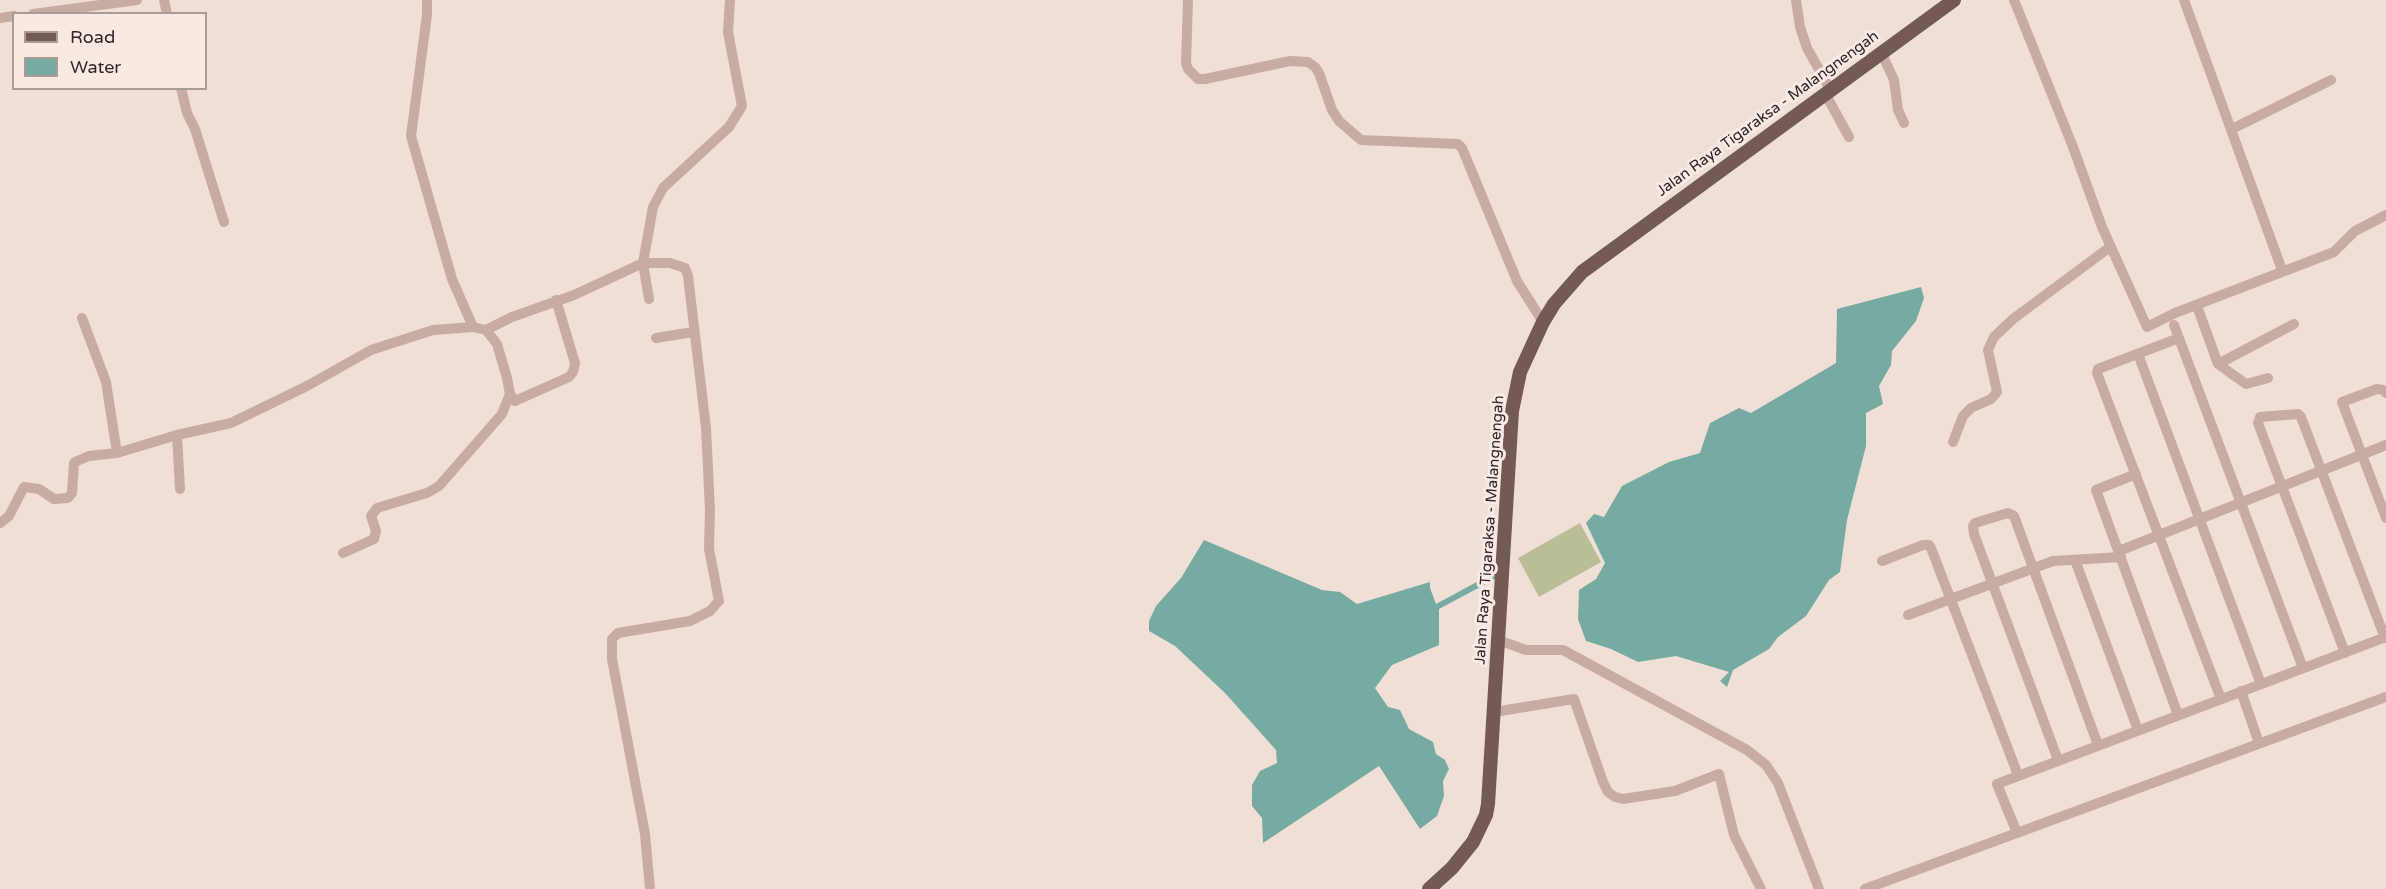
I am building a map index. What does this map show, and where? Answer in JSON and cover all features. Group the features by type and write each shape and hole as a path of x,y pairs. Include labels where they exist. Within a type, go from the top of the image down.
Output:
{"main road":[{"name":"Jalan Raya Tigaraksa - Malangnengah","path":"1430,889 1466,852 1486,815 1490,790 1512,411 1520,372 1543,322 1554,304 1582,272 1954,0"}],"street":[{"path":"48,12 137,0"},
{"path":"427,0 411,136 452,279 474,327"},
{"path":"649,299 643,263 653,207 663,188 729,127 742,106 728,32 729,0"},
{"path":"1188,0 1186,63 1188,69 1198,79 1290,61 1308,62 1316,67 1332,110 1339,121 1361,140 1458,144 1462,148 1517,281 1543,322"},
{"path":"1796,0 1800,27 1807,48 1849,137"},
{"path":"2014,0 2110,247 2147,327 2175,313 2334,252 2355,231 2386,215"},
{"path":"2184,0 2283,270"},
{"path":"1881,52 1894,80 1898,110 1904,123"},
{"path":"2232,129 2331,80"},
{"path":"181,90 224,222"},
{"path":"1953,442 1963,416 1971,408 1991,399 1997,392 1988,350 1994,337 2110,247"},
{"path":"486,330 512,317 574,295 643,263 670,263 685,268 688,276 706,428 710,500 708,549 719,601 710,611 690,621 618,633 612,639 612,660 645,834 650,889"},
{"path":"0,523 9,516 24,487 39,489 54,499 65,499 72,493 74,463 89,456 117,453 177,435 231,423 307,386 364,354 433,330 474,327 486,330 497,344 510,394 514,401 569,377 573,372 574,363 556,300"},
{"path":"2197,306 2218,364 2246,384 2268,378"},
{"path":"82,318 106,382 117,453"},
{"path":"2218,364 2294,324"},
{"path":"2174,325 2303,668"},
{"path":"656,338 693,332"},
{"path":"2179,338 2098,369 2097,373 2221,699"},
{"path":"2138,354 2262,684"},
{"path":"2386,393 2377,389 2342,402 2386,518"},
{"path":"343,553 374,539 376,531 371,516 377,508 427,493 439,486 502,414 510,394"},
{"path":"2017,833 1997,784 2386,637 2301,417 2298,414 2260,417 2258,423 2345,652"},
{"path":"177,435 180,489"},
{"path":"1908,615 2053,561 2120,554 2159,536 2386,445"},
{"path":"2136,474 2096,490 2178,715"},
{"path":"2058,760 1974,534 1972,526 1975,523 2012,513 2098,745"},
{"path":"1882,561 1923,545 1929,545 2018,775"},
{"path":"2075,560 2138,730"},
{"path":"1498,640 1526,650 1563,650 1747,750 1766,765 1778,783 1819,889"},
{"path":"2241,691 2259,743"},
{"path":"1864,889 2386,697"},
{"path":"1494,712 1574,699 1603,782 1608,792 1615,797 1623,799 1675,791 1719,774 1734,835 1761,889"}],"green space":[{"path":"1580,523 1601,562 1539,597 1518,558"}],"water":[{"path":"1921,287 1924,298 1916,321 1892,351 1891,365 1879,386 1883,404 1866,413 1866,446 1847,520 1840,572 1829,580 1806,616 1778,637 1769,649 1733,670 1727,687 1720,681 1729,672 1676,656 1638,662 1611,649 1586,641 1578,619 1579,590 1596,579 1605,563 1586,523 1594,514 1604,517 1622,486 1669,462 1700,453 1710,423 1739,408 1751,413 1836,363 1837,309"},
{"path":"1204,540 1322,590 1340,592 1357,604 1430,582 1436,604 1497,571 1497,578 1439,609 1439,645 1392,665 1375,688 1388,707 1400,710 1409,729 1433,742 1436,754 1445,760 1449,769 1443,781 1444,796 1437,816 1420,829 1379,766 1263,843 1262,818 1252,806 1252,785 1260,771 1277,763 1276,750 1225,693 1175,646 1149,631 1149,621 1156,606 1181,578"}]}
